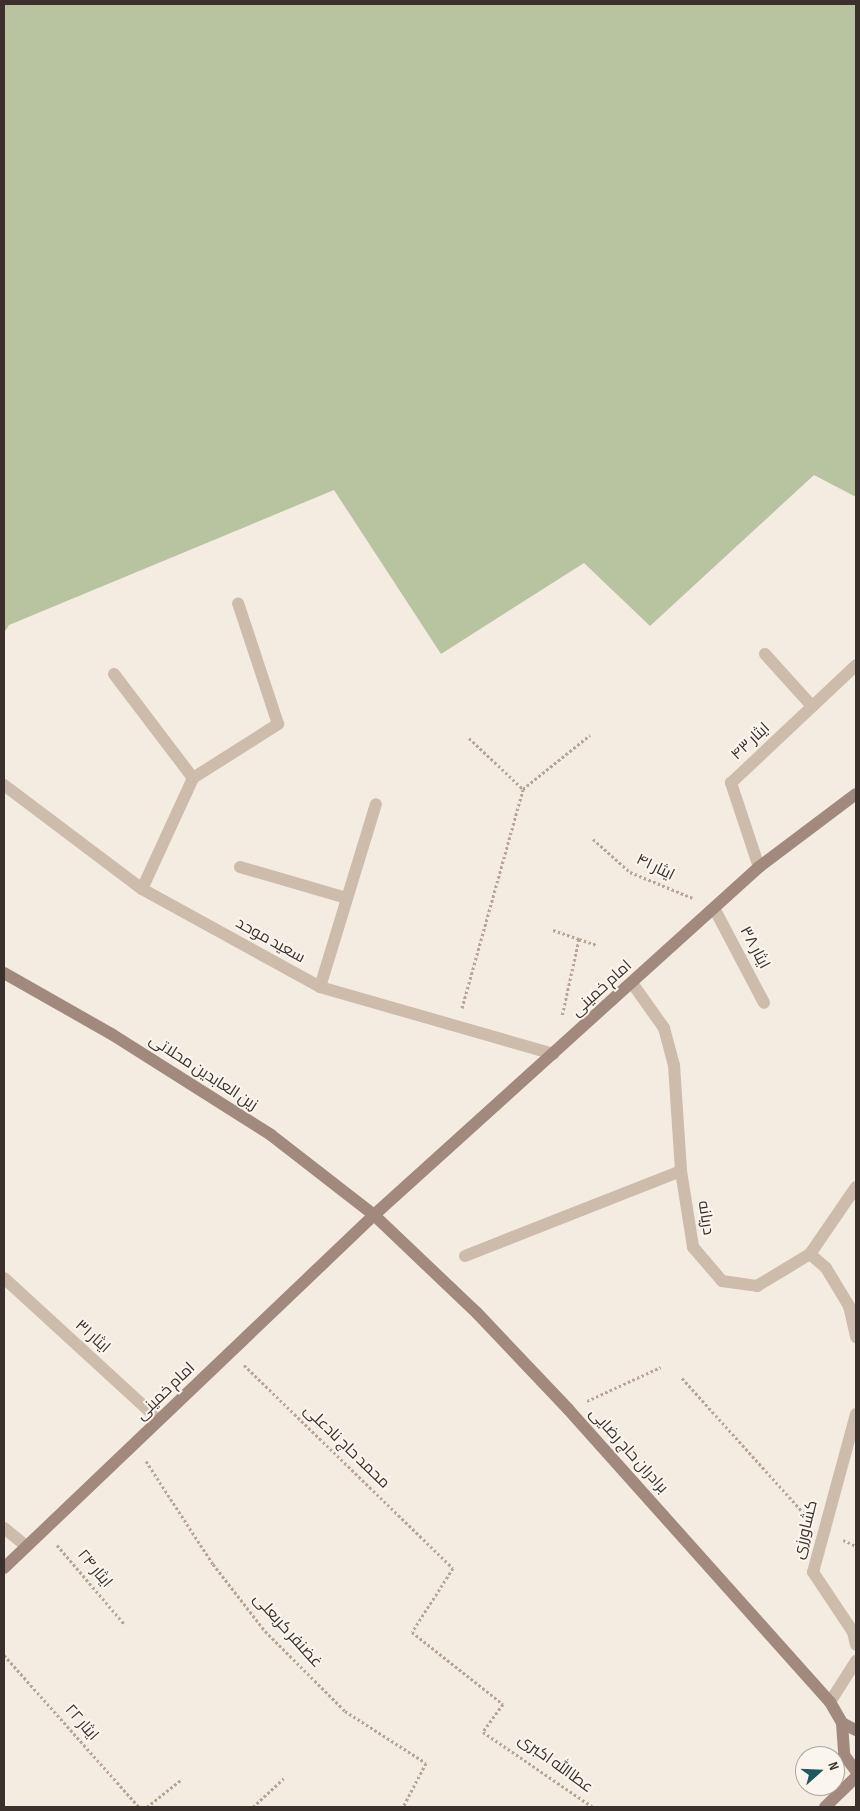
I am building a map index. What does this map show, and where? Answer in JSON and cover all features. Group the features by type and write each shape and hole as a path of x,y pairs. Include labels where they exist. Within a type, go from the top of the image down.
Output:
{"main road":[{"name":"امام خمینی","path":"4,1568 374,1215 759,867 856,794"},
{"name":"زین العابدین محلاتی","path":"4,973 113,1035 270,1135 374,1215"},
{"name":"برادران حاج رضایی","path":"374,1215 477,1313 568,1409 830,1702 842,1723"},
{"path":"842,1723 856,1730"},
{"path":"842,1723 844,1755 856,1771"},
{"path":"825,1807 856,1777"}],"street":[{"path":"142,889 193,778 278,724 238,603"},
{"path":"765,654 812,706"},
{"name":"ایثار ۴۳","path":"759,867 731,784 856,664"},
{"path":"114,674 193,778"},
{"name":"سعید موحد","path":"4,785 142,889 320,987 554,1054"},
{"path":"320,987 376,804"},
{"path":"240,867 347,898"},
{"name":"ایثار ۳۸","path":"714,908 764,1003"},
{"name":"دریانه","path":"632,983 664,1028 674,1065 681,1171 693,1246 722,1281 757,1286 810,1254 856,1187"},
{"path":"465,1256 681,1171"},
{"path":"810,1254 826,1268 849,1306 856,1337"},
{"name":"ایثار ۳۱","path":"4,1278 159,1420"},
{"name":"کشاورزی","path":"856,1414 820,1532 812,1572 853,1632 856,1645"},
{"path":"4,1528 26,1546"},
{"path":"830,1702 856,1661"}],"path":[{"path":"457,1026 523,789 590,735"},
{"path":"469,738 523,789"},
{"name":"ایثار ۴۱","path":"593,838 630,872 714,908"},
{"path":"553,930 596,945"},
{"path":"554,1054 579,939"},
{"name":"محمد حاج نادعلی","path":"231,1352 444,1561"},
{"path":"568,1409 661,1366"},
{"path":"682,1378 820,1532"},
{"name":"غضنفر کربعلی","path":"135,1443 213,1564 265,1630 345,1711 426,1763 403,1807"},
{"name":"ایثار ۲۴","path":"44,1530 125,1625"},
{"name":"عطاالله اکبری","path":"444,1561 453,1568 412,1632 503,1704 483,1732 502,1742 593,1807"},
{"name":"ایثار ۲۲","path":"4,1655 139,1807"},
{"path":"253,1807 284,1778"},
{"path":"147,1807 182,1779"}],"green space":[{"path":"4,4 856,4 856,497 814,475 650,626 584,563 441,654 334,490 9,625 4,633"}]}
